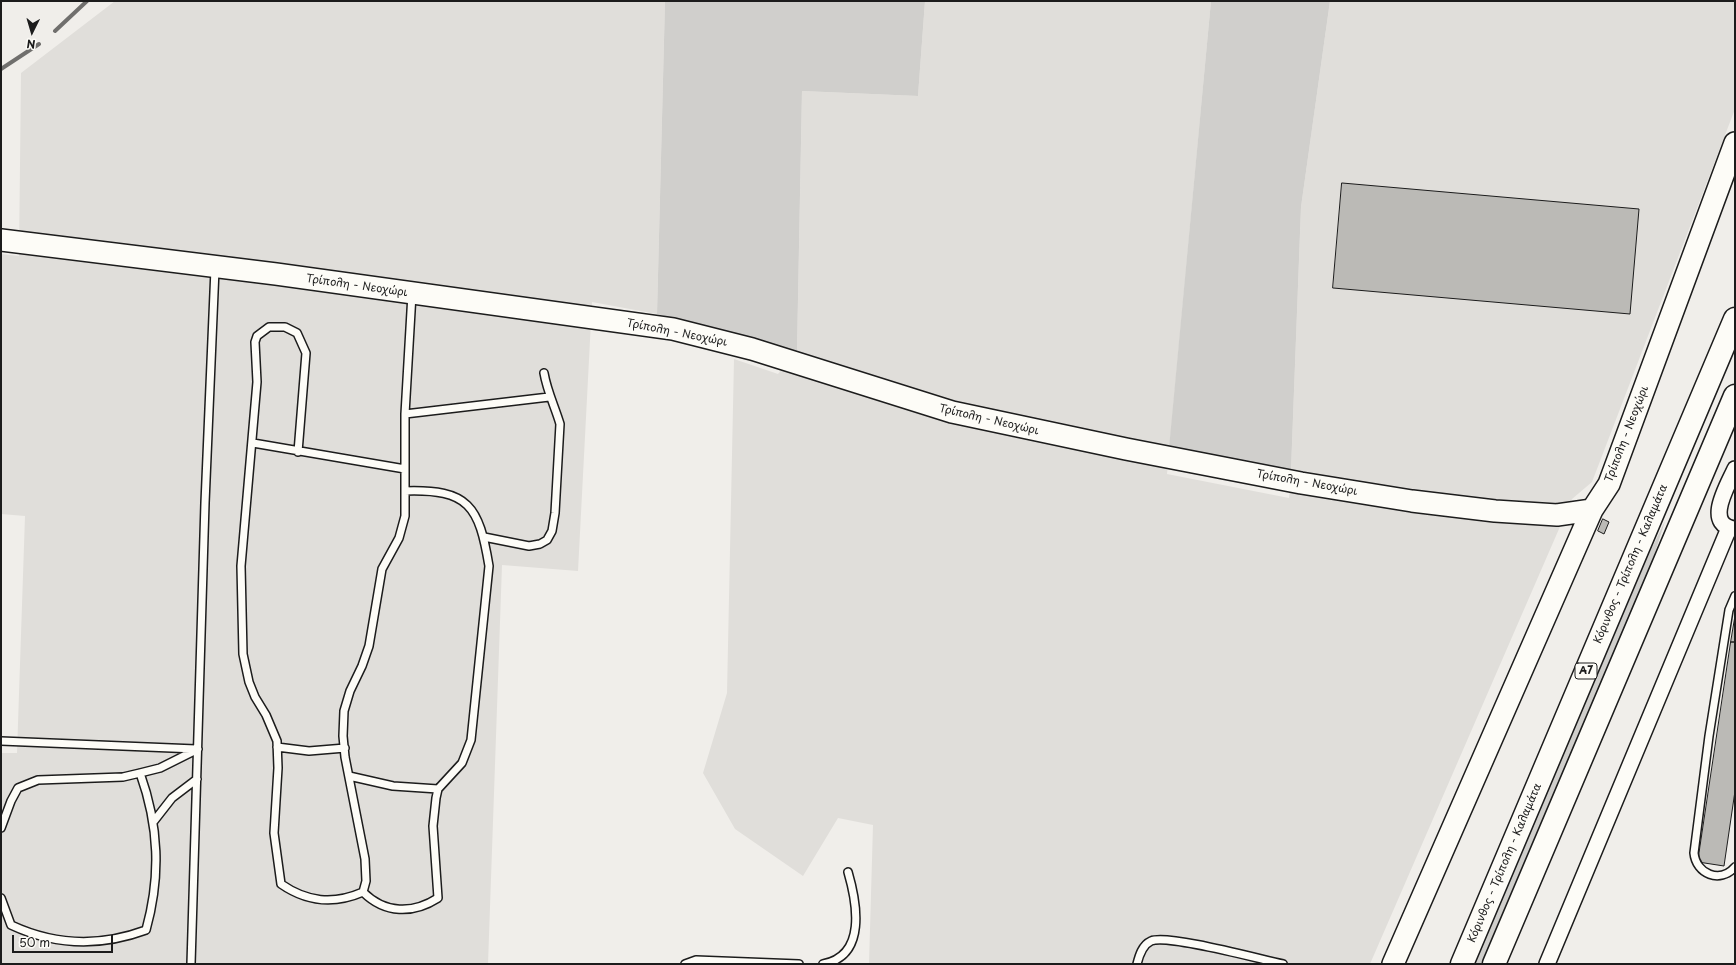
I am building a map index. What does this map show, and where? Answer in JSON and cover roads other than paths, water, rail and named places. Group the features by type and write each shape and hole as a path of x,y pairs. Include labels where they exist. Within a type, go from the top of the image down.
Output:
{"highway":[{"name":"Κόρινθος - Τρίπολη - Καλαμάτα","path":"1462,964 1735,319"},
{"name":"Α7","path":"1494,964 1735,396"}],"main road":[{"name":"Τρίπολη - Νεοχώρι","path":"1,240 412,293 673,330 752,349 904,398 980,419 1301,483 1412,501 1495,511 1557,515 1592,510 1609,484 1735,143"},
{"path":"1393,964 1592,510"}],"street":[{"path":"1547,964 1732,529 1725,526 1720,520 1719,507 1735,469"}],"lane":[{"path":"191,964 198,779 205,503 216,267"},
{"path":"363,892 366,881 365,859 344,748 344,712 350,691 362,666 369,646 382,569 399,538 405,516 405,414 412,293"},
{"path":"298,452 306,353 297,333 286,327 268,327 257,336 255,342 257,382 253,443 241,566 243,654 249,682 255,697 266,715 277,741 278,768 274,833 281,884 298,894 318,900 341,900 363,892"},
{"path":"484,537 529,546 540,544 547,540 552,531 555,513 560,424 556,410 549,397 544,373"},
{"path":"405,414 549,397"},
{"path":"253,443 298,452 405,469"},
{"path":"363,892 376,903 401,910 421,907 438,898 433,826 438,789 462,764 471,740 489,566 484,537 476,516 466,502 455,496 440,493 405,491"},
{"path":"1735,596 1729,610 1694,853 1696,864 1704,872 1710,875 1723,875 1735,867"},
{"path":"1,741 198,749"},
{"path":"277,747 309,751 344,748"},
{"path":"1,828 8,808 18,788 38,780 123,776 140,773 160,768 198,749"},
{"path":"1,898 11,926 25,932 55,940 86,943 101,942 132,936 146,930 155,894 157,850 154,821 140,773"},
{"path":"349,776 394,786 438,789"},
{"path":"154,821 172,798 198,779"},
{"path":"823,964 832,962 848,950 856,932 854,894 848,872"},
{"path":"1137,964 1144,946 1148,942 1156,939 1183,942 1283,964"},
{"path":"685,964 696,960 799,964"}],"waterway":[{"path":"55,31 87,1"},
{"path":"1,69 39,44"}]}
